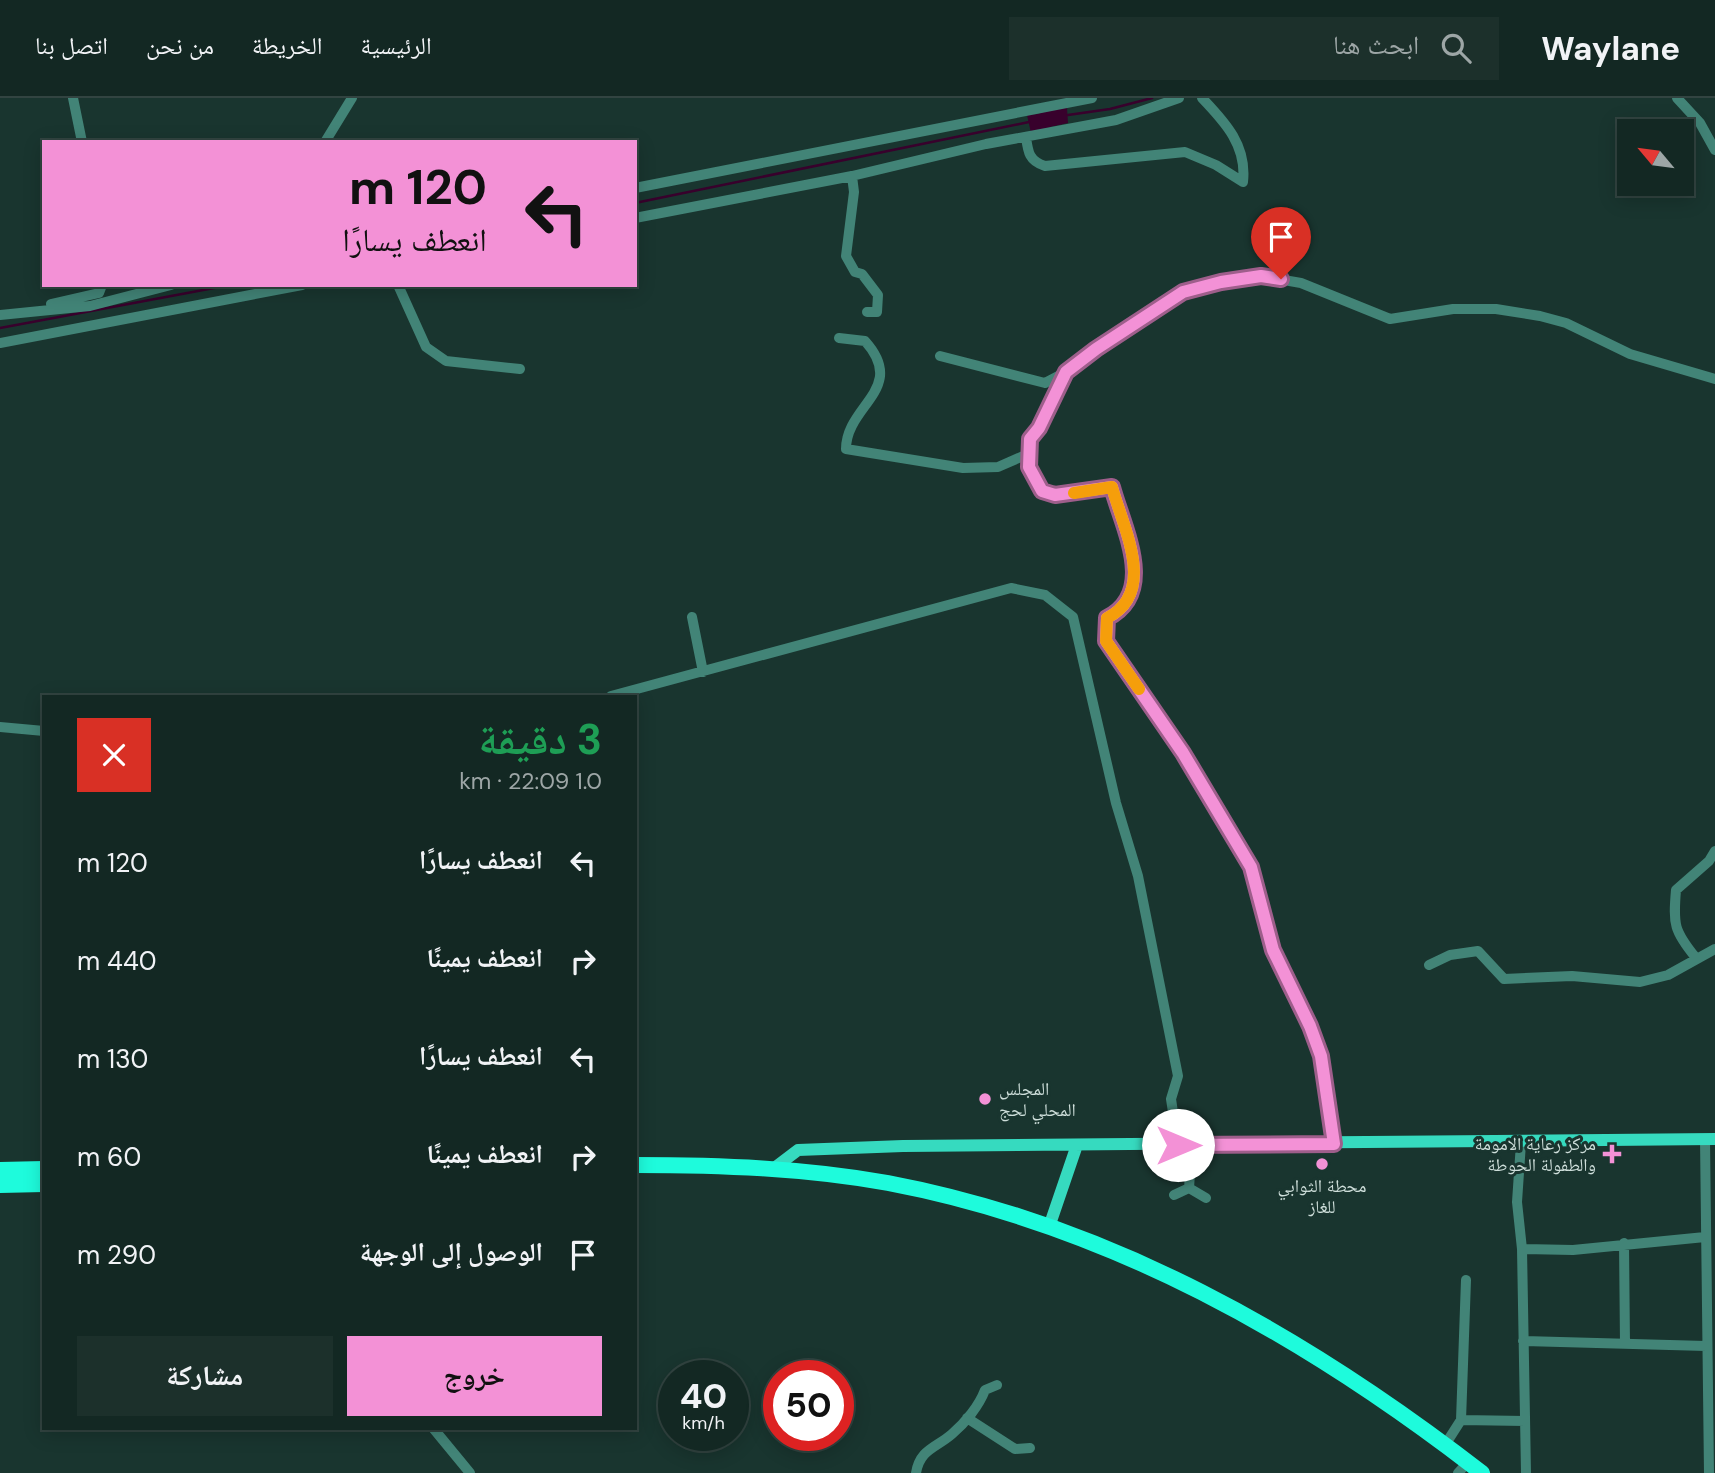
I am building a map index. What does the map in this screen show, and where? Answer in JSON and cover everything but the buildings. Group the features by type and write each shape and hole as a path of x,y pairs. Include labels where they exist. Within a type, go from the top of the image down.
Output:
{"highway":[{"path":"637,1165 773,1169 829,1174 933,1192 1090,1241 1195,1287 1262,1323 1334,1366 1445,1445 1463,1468 1482,1473"},
{"path":"0,1170 42,1169"},
{"path":"0,1185 42,1184"}],"main road":[{"path":"773,1169 797,1150 903,1146 1521,1143 1710,1139"},
{"path":"1049,1227 1077,1146"}],"street":[{"path":"73,98 82,140"},
{"path":"326,140 352,98"},
{"path":"637,188 1092,98"},
{"path":"637,218 852,176 1116,120 1178,98"},
{"path":"1026,137 1029,155 1036,163 1045,166 1185,152 1216,165 1242,182 1244,166 1241,150 1229,126 1202,98"},
{"path":"1677,98 1700,123 1715,150"},
{"path":"852,176 853,192 846,256 855,272 862,274 878,296 877,312 867,312"},
{"path":"940,356 1045,383 1066,372 1183,292 1221,282 1261,276 1301,283 1390,319 1453,309 1496,309 1540,316 1566,323 1630,354 1715,379"},
{"path":"0,315 34,311 102,293 154,287"},
{"path":"0,343 292,287"},
{"path":"399,287 426,347 446,361 520,369"},
{"path":"839,338 865,341 878,355 881,373 877,390 846,434 846,449 963,468 998,467 1030,453"},
{"path":"1066,372 1039,428 1030,439 1029,467 1042,491 1055,495 1112,487 1134,555 1135,579 1130,597 1117,613 1107,618 1106,641 1183,753 1251,867 1273,950 1310,1026 1321,1056 1334,1144"},
{"path":"615,695 1011,588 1045,595 1073,617 1116,803 1138,876 1178,1076 1171,1099 1178,1145"},
{"path":"692,617 703,671"},
{"path":"0,727 42,730"},
{"path":"1696,958 1678,935 1674,914 1676,890 1709,861 1715,851"},
{"path":"1429,965 1450,955 1478,951 1504,979 1572,976 1640,982 1668,975 1715,948"},
{"path":"1709,1473 1705,1237 1710,1139"},
{"path":"1521,1143 1517,1202 1522,1249 1526,1473"},
{"path":"1189,1188 1192,1145"},
{"path":"1174,1195 1189,1188"},
{"path":"1189,1188 1206,1198"},
{"path":"1522,1249 1573,1250 1705,1237"},
{"path":"1624,1243 1625,1344"},
{"path":"1445,1445 1461,1420 1466,1280"},
{"path":"1523,1341 1706,1346"},
{"path":"916,1473 924,1452 950,1436 967,1418 985,1390 997,1385"},
{"path":"967,1418 1016,1449 1030,1448"},
{"path":"1461,1420 1525,1421"},
{"path":"435,1430 470,1473"}],"shaded area":[{"path":"1050,108 1067,108 1068,123 1050,127 1048,131 1031,133 1027,115 1038,114"}],"waterway":[{"path":"1068,115 1110,109 1152,98"},
{"path":"637,203 1029,122"},
{"path":"0,328 219,287"}],"slow traffic":[{"path":"1074,493 1112,487 1134,555 1135,579 1130,597 1124,606 1107,618 1106,641 1139,689"}],"place":[{"name":"المجلس المحلي لحج","path":"985,1099"},
{"name":"مركز رعاية الامومة والطفولة الحوطة","path":"1612,1154"},
{"name":"محطة الثوابي للغاز","path":"1322,1164"}],"route":[{"path":"1178,1145 1334,1144 1321,1056 1310,1026 1273,950 1251,867 1183,753 1106,641 1107,618 1124,606 1130,597 1135,579 1134,555 1112,487 1055,495 1042,491 1029,467 1030,439 1039,428 1066,372 1183,292 1221,282 1261,276 1281,279"}]}
